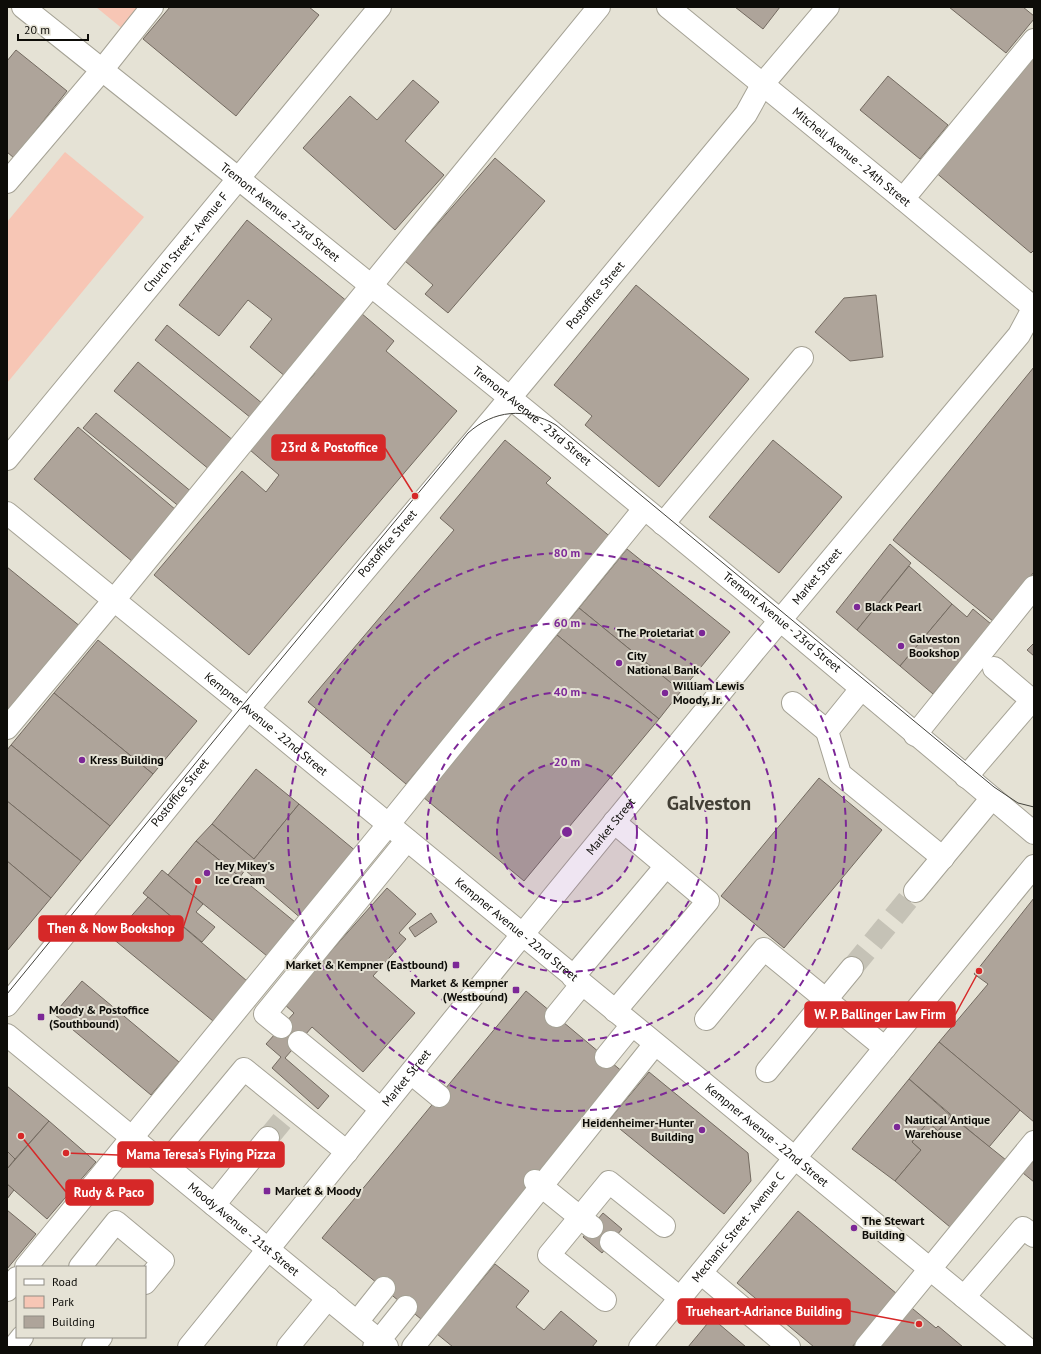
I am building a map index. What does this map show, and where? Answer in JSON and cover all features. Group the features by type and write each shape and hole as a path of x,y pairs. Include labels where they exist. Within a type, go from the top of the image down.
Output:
{"street":[{"name":"Tremont Avenue - 23rd Street","path":"23,7 239,178 510,398 780,620 1034,834"},
{"path":"7,182 102,70 152,7"},
{"name":"Church Street - Avenue F","path":"7,460 380,7"},
{"path":"7,728 114,600 599,7"},
{"name":"Mitchell Avenue - 24th Street","path":"668,7 1034,308"},
{"name":"Postoffice Street","path":"7,1005 248,709 510,398 746,114 762,85 828,7"},
{"path":"903,199 1034,40"},
{"name":"Market Street","path":"189,1347 614,822 780,620 1019,335 1034,308"},
{"path":"663,524 802,358"},
{"path":"27,1266 388,825 644,509"},
{"name":"Kempner Avenue - 22nd Street","path":"7,513 1025,1347"},
{"path":"916,735 1034,587"},
{"path":"966,777 1033,701 994,668"},
{"path":"827,731 861,689"},
{"path":"793,703 827,731 840,774 943,858"},
{"path":"915,891 992,798"},
{"path":"614,822 708,901 615,1011"},
{"path":"281,1027 265,1014 326,948 407,840"},
{"path":"556,1016 578,980 666,866"},
{"name":"Mechanic Street - Avenue C","path":"640,1347 1034,866"},
{"path":"706,1019 764,949 885,1048"},
{"path":"767,1071 852,968"},
{"path":"606,1057 632,1025"},
{"name":"Moody Avenue - 21st Street","path":"7,1035 357,1322 380,1345"},
{"path":"300,1042 322,1049 382,1109"},
{"path":"413,1347 539,1183 655,1044"},
{"path":"165,1164 244,1069 287,1115 347,1152"},
{"path":"411,1073 439,1096"},
{"path":"214,1204 268,1138"},
{"path":"866,1347 1034,1142"},
{"path":"605,1300 549,1255 586,1222 609,1182 664,1226"},
{"path":"539,1183 586,1222"},
{"path":"81,1266 116,1222 163,1261 146,1282"},
{"path":"964,1297 1023,1228 1034,1236"},
{"path":"611,1242 680,1298"},
{"path":"701,1273 789,1347"},
{"path":"7,1290 16,1279"},
{"path":"357,1322 384,1288"},
{"path":"288,1347 328,1298"},
{"path":"380,1345 406,1307"},
{"path":"14,1347 21,1338"},
{"path":"93,1347 100,1338"}],"green space":[{"path":"96,7 142,7 124,30"},
{"path":"65,152 144,217 7,383 7,222"}],"building":[{"path":"170,7 309,7 319,15 236,116 143,39"},
{"path":"735,7 780,7 763,29"},
{"path":"949,7 1023,7 1034,16 1034,19 1006,53"},
{"path":"16,50 67,91 14,158 7,152 7,61"},
{"path":"1034,55 1034,250 1031,253 934,171"},
{"path":"888,76 948,125 920,159 860,110"},
{"path":"413,80 439,102 405,141 444,175 395,230 303,148 350,96 377,120"},
{"path":"495,158 545,201 448,313 425,294 433,285 405,261"},
{"path":"247,220 348,302 286,377 250,347 272,319 248,300 219,336 179,305"},
{"path":"636,285 749,379 659,487 585,425 592,416 554,385"},
{"path":"876,295 883,357 850,361 815,332 844,298"},
{"path":"361,313 394,341 386,351 457,411 249,655 154,575 242,471 266,492 279,475 250,450 315,373 312,370"},
{"path":"167,325 263,404 251,418 155,340"},
{"path":"138,362 234,441 210,470 114,391"},
{"path":"1034,367 1034,572 994,622 893,540"},
{"path":"96,413 193,493 181,508 83,428"},
{"path":"78,427 176,510 133,562 34,479"},
{"path":"505,440 551,478 546,483 613,539 406,784 308,702 454,530 440,518"},
{"path":"773,440 842,497 779,573 709,517"},
{"path":"890,544 911,563 857,630 836,612"},
{"path":"627,549 730,632 681,691 579,608"},
{"path":"909,566 952,604 900,666 857,630"},
{"path":"7,567 81,627 7,717"},
{"path":"952,604 967,617 973,609 991,624 933,694 900,666"},
{"name":"City National Bank","path":"579,608 681,691 659,719 557,635"},
{"path":"557,635 659,719 524,881 423,797"},
{"path":"98,640 197,721 153,774 54,693"},
{"path":"1034,643 1034,656 1027,650"},
{"name":"Kress Building","path":"54,693 153,774 110,826 11,745"},
{"path":"11,745 110,826 81,861 7,801 7,750"},
{"path":"256,769 299,804 254,859 212,824"},
{"path":"819,778 882,830 784,948 721,896"},
{"path":"7,801 81,861 51,898 7,861"},
{"path":"299,804 357,852 303,920 245,870 240,877 196,841 212,824 254,859"},
{"path":"196,841 295,922 267,956 168,875"},
{"path":"7,861 51,898 7,951"},
{"path":"162,870 203,904 196,912 215,927 202,942 143,893"},
{"path":"387,888 416,914 399,933 406,939 373,976 415,1013 363,1072 312,1027 285,1058 329,1096 318,1109 272,1068 281,1057 266,1044 294,1013 284,1004"},
{"path":"148,897 247,981 213,1021 112,938"},
{"path":"1034,898 1034,1122 939,1042 988,984 974,974"},
{"path":"431,913 437,922 415,937 409,928"},
{"path":"82,981 179,1062 151,1095 54,1014"},
{"path":"526,991 624,1073 421,1319 322,1238"},
{"path":"939,1042 1020,1110 989,1147 909,1079"},
{"path":"649,1072 748,1153 751,1181 724,1214 609,1120"},
{"name":"Nautical Antique Warehouse","path":"909,1079 951,1116 938,1131 928,1122 912,1142 921,1150 895,1181 852,1149"},
{"path":"7,1086 49,1121 15,1159 7,1151"},
{"path":"951,1116 1006,1160 950,1227 895,1181 921,1150 912,1142 928,1122 938,1131"},
{"path":"49,1121 96,1162 47,1219 7,1184 7,1169"},
{"path":"7,1151 15,1159 7,1169"},
{"path":"1034,1160 1034,1182 1023,1173"},
{"path":"7,1184 14,1190 7,1199"},
{"path":"7,1210 36,1234 7,1269"},
{"path":"798,1211 897,1294 852,1347 814,1347 737,1283"},
{"path":"603,1213 622,1229 602,1253 583,1237"},
{"path":"495,1264 529,1291 516,1307 544,1330 561,1311 597,1341 592,1347 453,1347 437,1334"},
{"path":"907,1304 936,1328 938,1326 963,1347 872,1347"},
{"path":"712,1318 746,1347 688,1347"}],"tunnel":[{"path":"852,968 915,891"},
{"path":"268,1138 282,1121"}],"tram line":[{"path":"7,994 468,433 478,425 499,416 510,414 533,415 556,425 994,787 1018,803 1034,807"}],"place":[{"name":"23rd & Postoffice","path":"415,496"},
{"name":"Black Pearl","path":"857,607"},
{"name":"The Proletariat","path":"702,633"},
{"name":"Galveston Bookshop","path":"901,646"},
{"name":"City National Bank","path":"619,663"},
{"name":"William Lewis Moody, Jr.","path":"665,693"},
{"name":"Kress Building","path":"82,760"},
{"name":"Hey Mikey's Ice Cream","path":"207,873"},
{"name":"Then & Now Bookshop","path":"198,881"},
{"name":"Market & Kempner (Eastbound)","path":"456,965"},
{"name":"W. P. Ballinger Law Firm","path":"979,971"},
{"name":"Market & Kempner (Westbound)","path":"516,990"},
{"name":"Moody & Postoffice (Southbound)","path":"41,1017"},
{"name":"Nautical Antique Warehouse","path":"897,1127"},
{"name":"Heidenheimer-Hunter Building","path":"702,1130"},
{"name":"Rudy & Paco","path":"21,1136"},
{"name":"Mama Teresa's Flying Pizza","path":"66,1153"},
{"name":"Market & Moody","path":"267,1191"},
{"name":"The Stewart Building","path":"854,1228"},
{"name":"Trueheart-Adriance Building","path":"919,1324"}],"district":[{"name":"Galveston","path":"709,803"}]}
